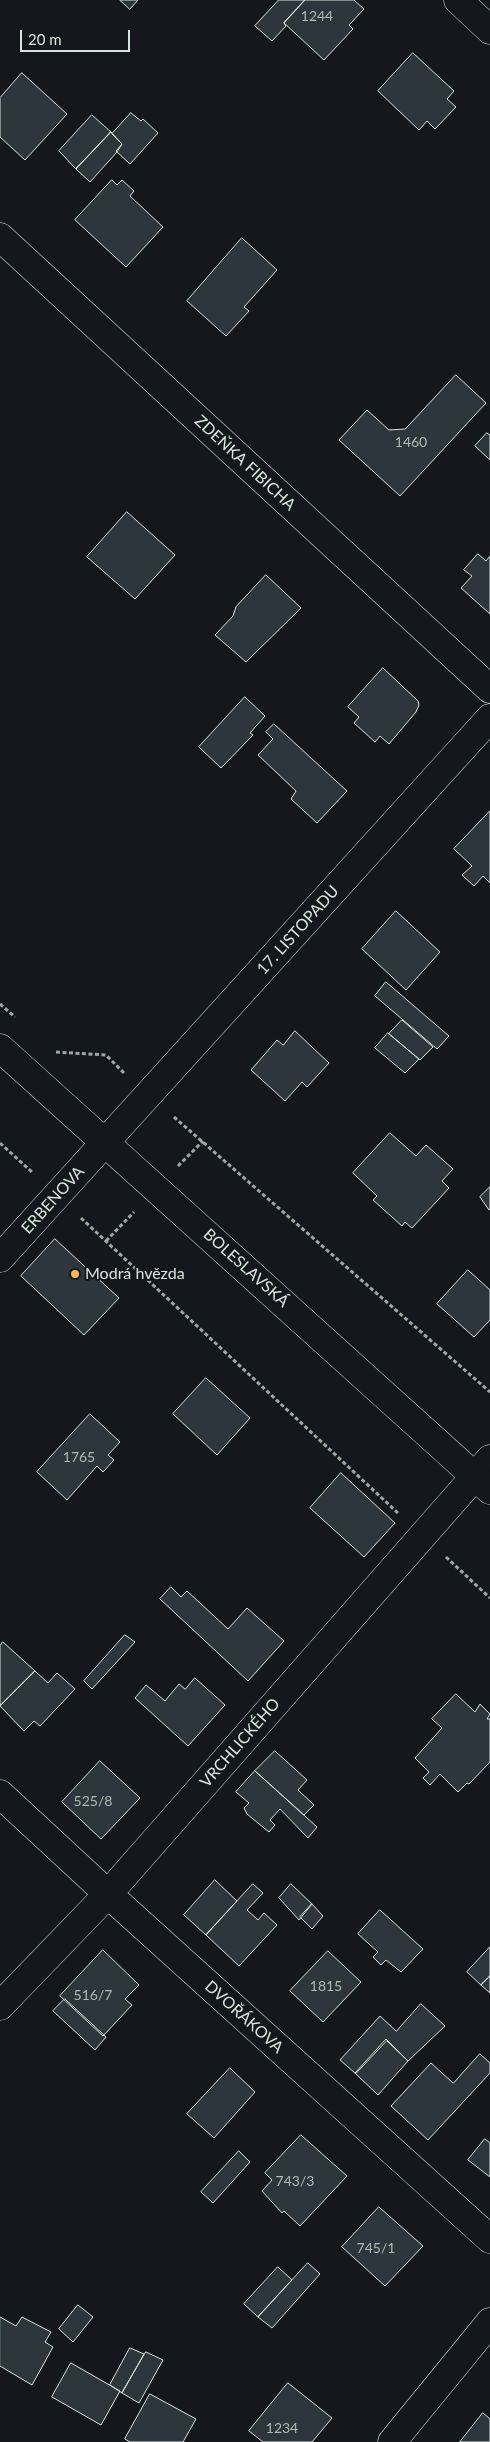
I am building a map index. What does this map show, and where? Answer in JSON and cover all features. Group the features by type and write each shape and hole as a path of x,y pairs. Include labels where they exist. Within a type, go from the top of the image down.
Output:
{"street":[{"path":"458,0 490,30"},
{"name":"ZDEŇKA FIBICHA","path":"0,237 490,689"},
{"name":"17. LISTOPADU","path":"106,1142 490,718"},
{"name":"BOLESLAVSKÁ","path":"0,1048 485,1475"},
{"name":"ERBENOVA","path":"0,1258 106,1142"},
{"name":"VRCHLICKÉHO","path":"0,2006 108,1894 422,1535 485,1475"},
{"name":"DVOŘÁKOVA","path":"0,1794 490,2239"},
{"path":"392,2442 490,2322"}],"path":[{"path":"0,1004 19,1021"},
{"path":"51,1048 57,1053 106,1055 148,1096 490,1392"},
{"path":"0,1143 490,1598"}],"building":[{"path":"120,0 138,0 130,9"},
{"path":"279,0 305,0 284,23 286,26 272,41 255,26"},
{"path":"305,0 354,0 364,9 349,25 353,29 324,60 284,23"},
{"path":"413,53 454,91 447,99 456,107 435,129 427,121 419,130 378,91"},
{"path":"22,73 67,114 25,160 0,137 0,98"},
{"path":"131,113 141,121 143,119 158,133 130,164 116,151 122,144 112,134"},
{"path":"92,115 111,132 76,169 59,151"},
{"path":"111,132 122,144 90,182 76,169"},
{"path":"112,180 117,185 122,180 134,191 130,196 163,227 126,267 75,220"},
{"path":"242,238 277,270 244,307 249,311 226,336 187,301"},
{"path":"456,375 486,403 400,496 339,440 367,410 389,430 405,429"},
{"path":"487,433 490,435 490,460 475,446"},
{"path":"127,512 175,555 135,599 87,557"},
{"path":"478,554 486,561 490,556 490,614 461,588 472,576 464,570"},
{"path":"266,575 301,608 246,662 215,635 233,616 236,607"},
{"path":"383,668 418,701 419,705 416,712 389,744 380,736 375,742 354,723 359,717 348,707"},
{"path":"245,697 265,716 250,733 253,735 221,768 199,747"},
{"path":"274,724 347,791 317,823 291,799 296,791 258,755 273,739 266,732"},
{"path":"490,811 490,883 483,876 474,886 462,875 472,866 454,849"},
{"path":"396,911 440,952 406,990 362,949"},
{"path":"386,982 449,1036 437,1049 375,996"},
{"path":"402,1020 433,1047 420,1060 389,1034"},
{"path":"295,1031 329,1063 307,1087 302,1082 285,1101 251,1070 277,1040 283,1045"},
{"path":"388,1033 419,1059 405,1073 375,1048"},
{"path":"390,1133 416,1156 426,1145 453,1169 442,1181 449,1188 412,1228 405,1222 402,1226 373,1200 377,1196 353,1173"},
{"path":"490,1187 490,1209 489,1210 480,1197"},
{"path":"55,1239 119,1298 84,1335 21,1276"},
{"path":"468,1270 490,1290 490,1320 474,1337 437,1304"},
{"path":"206,1378 250,1418 217,1455 173,1414"},
{"path":"90,1414 120,1442 108,1455 114,1460 103,1472 97,1466 67,1500 37,1472"},
{"path":"341,1473 395,1523 364,1557 310,1508"},
{"path":"171,1587 181,1597 187,1591 228,1629 247,1608 284,1641 248,1681 160,1599"},
{"path":"125,1635 135,1642 92,1689 84,1681"},
{"path":"3,1642 35,1671 0,1706 0,1646"},
{"path":"35,1671 48,1683 57,1673 75,1689 40,1726 34,1721 24,1731 0,1706"},
{"path":"195,1678 225,1705 188,1746 135,1698 146,1685 165,1701 179,1684 185,1689"},
{"path":"456,1694 475,1712 480,1704 490,1714 487,1719 490,1719 490,1762 469,1784 467,1783 458,1792 440,1774 430,1785 423,1778 429,1772 415,1758 442,1728 432,1719"},
{"path":"275,1751 307,1780 298,1790 314,1805 304,1815 255,1771"},
{"path":"100,1761 140,1798 101,1839 62,1802"},
{"path":"255,1771 317,1827 308,1838 280,1809 270,1820 275,1825 269,1832 247,1814 244,1808 249,1803 236,1792"},
{"path":"215,1880 237,1901 206,1935 184,1915"},
{"path":"253,1884 263,1893 247,1910 258,1920 264,1913 277,1925 239,1966 206,1935"},
{"path":"291,1884 312,1904 299,1920 279,1898"},
{"path":"312,1904 323,1916 312,1929 300,1917"},
{"path":"380,1910 423,1949 401,1972 386,1960 381,1965 373,1957 378,1952 358,1934"},
{"path":"490,1947 490,1976 481,1985 467,1972"},
{"path":"103,1950 139,1985 125,1999 132,2005 103,2036 60,1996"},
{"path":"328,1951 361,1982 323,2022 290,1991"},
{"path":"490,1976 490,1993 481,1985"},
{"path":"65,1999 106,2037 95,2050 53,2011"},
{"path":"421,2004 445,2026 408,2061 386,2039 356,2074 340,2060 380,2016 396,2031"},
{"path":"387,2041 408,2061 378,2095 356,2074"},
{"path":"480,2054 490,2063 490,2073 428,2140 391,2106 431,2063 453,2083"},
{"path":"230,2068 255,2092 214,2138 187,2114"},
{"path":"301,2135 347,2176 300,2226 284,2211 282,2213 262,2191 272,2180 265,2173"},
{"path":"485,2139 490,2143 490,2177 468,2160"},
{"path":"239,2151 250,2162 213,2203 201,2192"},
{"path":"379,2207 423,2246 385,2286 342,2247"},
{"path":"308,2263 320,2274 272,2328 258,2317"},
{"path":"278,2267 292,2280 258,2317 244,2304"},
{"path":"78,2305 93,2317 73,2342 59,2329"},
{"path":"0,2317 16,2326 22,2317 51,2332 45,2342 53,2347 32,2385 0,2366"},
{"path":"130,2348 144,2354 122,2393 110,2385"},
{"path":"146,2352 163,2360 139,2403 122,2393"},
{"path":"71,2363 120,2391 101,2425 52,2397"},
{"path":"288,2383 332,2418 312,2442 263,2442 249,2431"},
{"path":"150,2394 196,2419 183,2442 130,2442 125,2439"},
{"path":"483,2413 490,2419 490,2442 460,2442"}],"place":[{"name":"Modrá hvězda","path":"75,1274"}]}
